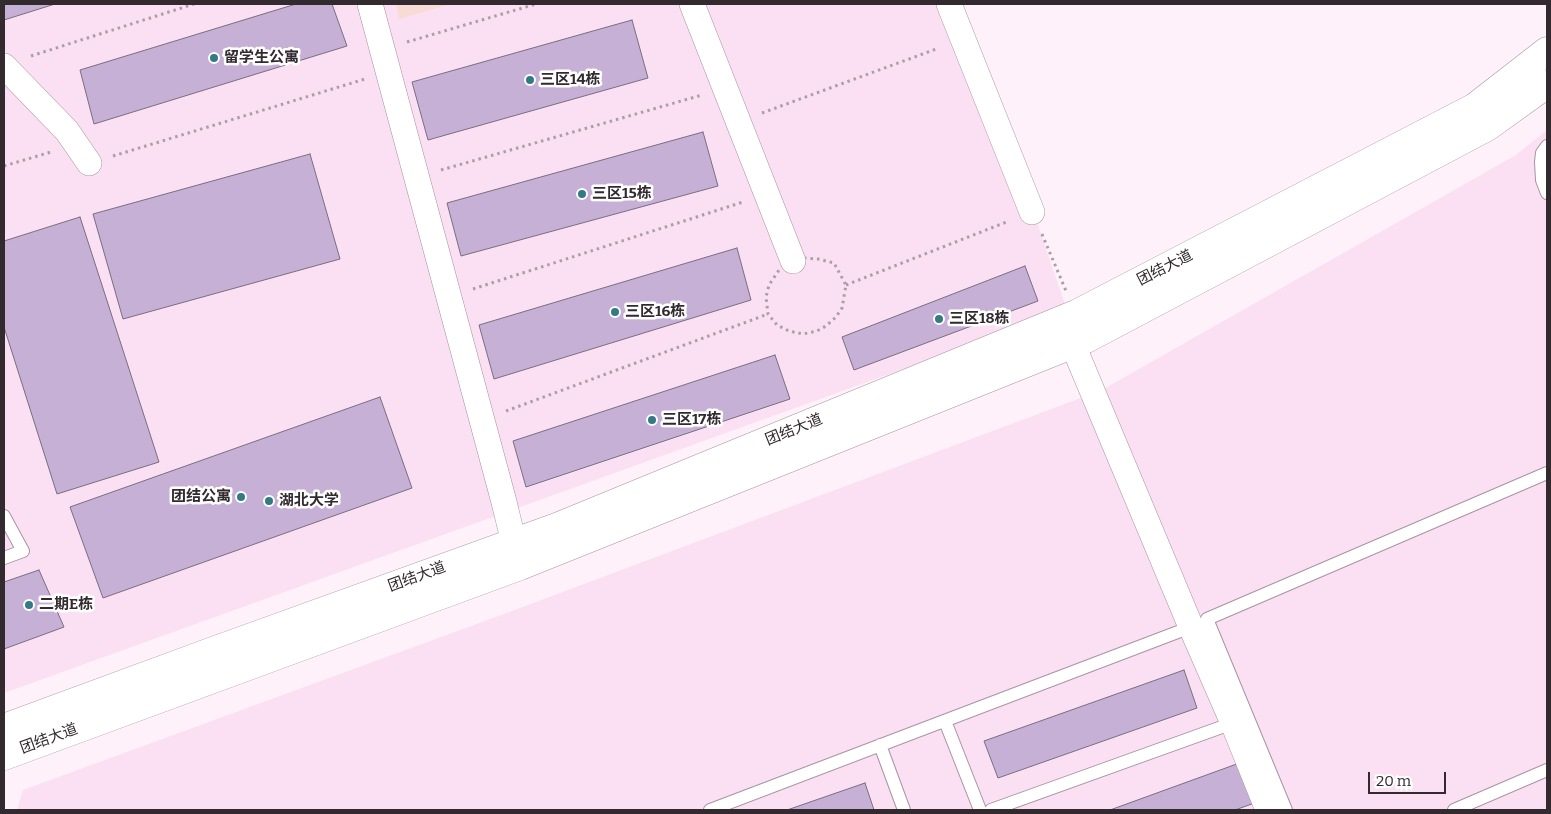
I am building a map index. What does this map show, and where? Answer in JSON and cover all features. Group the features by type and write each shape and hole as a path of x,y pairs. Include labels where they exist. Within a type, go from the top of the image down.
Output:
{"main road":[{"name":"团结大道","path":"4,728 557,527 1076,314 1475,107 1547,51"},
{"name":"团结大道","path":"4,756 520,566 1073,345 1486,127 1547,84"}],"street":[{"path":"370,4 514,543"},
{"path":"692,4 793,261"},
{"path":"949,4 1032,212"},
{"path":"13,62 82,154"},
{"path":"1073,345 1268,810"}],"lane":[{"path":"1547,146 1542,153 1540,162 1542,180 1547,192"},
{"path":"1286,810 1207,619 1547,472"},
{"path":"4,516 23,551 4,558"},
{"path":"710,810 1191,627"},
{"path":"945,721 980,810"},
{"path":"991,810 1233,723"},
{"path":"880,745 904,810"},
{"path":"1454,810 1547,770"}],"path":[{"path":"13,62 194,4"},
{"path":"4,166 82,154 385,61 536,4"},
{"path":"738,122 963,39"},
{"path":"416,177 725,88"},
{"path":"448,297 767,195"},
{"path":"846,285 1032,212 1076,314"},
{"path":"804,258 818,259 834,264 846,285 842,308 826,326 817,332 803,334 789,332 777,325 768,314 766,298 769,285 779,270 793,261 804,258"},
{"path":"482,420 768,314"}],"shaded area":[{"name":"湖北大学","path":"4,4 962,4 1067,310 4,693"},
{"path":"396,4 451,4 399,19"},
{"path":"1547,130 1547,810 17,810 23,790 504,614 1102,390 1516,155"}],"building":[{"path":"4,4 55,4 4,20"},
{"name":"留学生公寓","path":"296,4 332,4 347,46 94,124 80,70"},
{"name":"三区14栋","path":"632,20 648,78 428,140 412,82"},
{"name":"三区15栋","path":"703,132 718,186 461,256 447,203"},
{"path":"310,154 340,259 123,319 93,214"},
{"name":"团结公寓","path":"80,217 159,462 57,494 4,327 4,241"},
{"name":"三区16栋","path":"737,248 751,300 494,379 479,325"},
{"name":"三区18栋","path":"1025,266 1038,301 854,370 842,337"},
{"name":"三区17栋","path":"775,355 790,399 526,487 513,441"},
{"name":"团结公寓","path":"380,397 412,488 103,598 70,507"},
{"name":"二期E栋","path":"39,570 64,627 4,649 4,582"},
{"path":"1184,670 1197,708 998,778 984,741"},
{"path":"1245,761 1260,801 1235,810 1110,810"},
{"path":"865,783 874,810 787,810"}],"place":[{"name":"留学生公寓","path":"214,58"},
{"name":"三区14栋","path":"530,80"},
{"name":"三区15栋","path":"582,194"},
{"name":"三区16栋","path":"615,312"},
{"name":"三区18栋","path":"939,319"},
{"name":"三区17栋","path":"652,420"},
{"name":"团结公寓","path":"241,497"},
{"name":"湖北大学","path":"269,501"},
{"name":"二期E栋","path":"29,605"}]}
